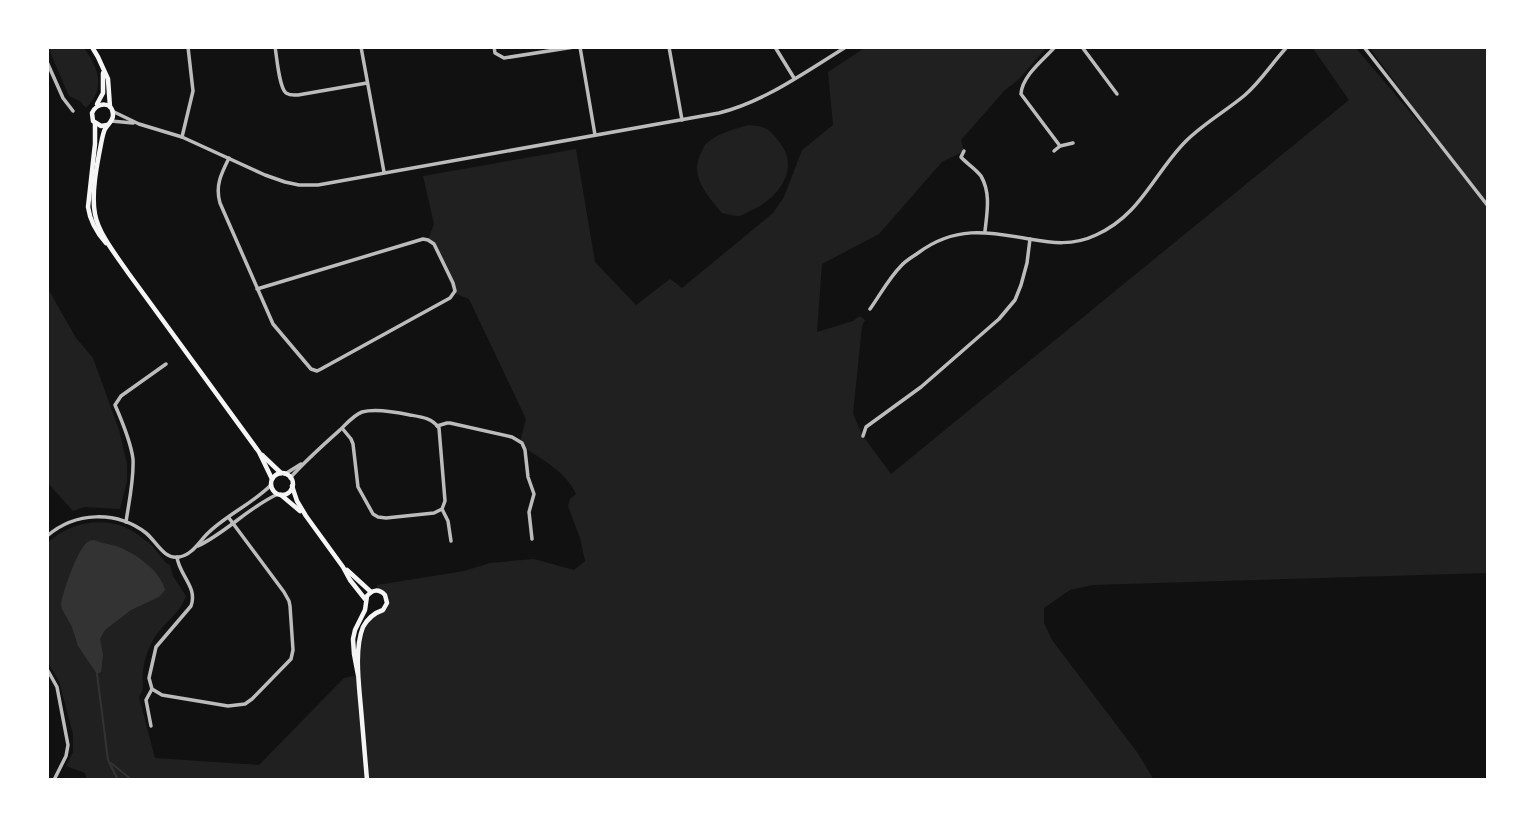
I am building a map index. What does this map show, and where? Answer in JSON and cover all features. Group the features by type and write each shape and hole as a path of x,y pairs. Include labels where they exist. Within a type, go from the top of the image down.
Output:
{"main road":[{"path":"92,47 109,85 113,117 104,131 101,145 95,216 110,246 259,452 273,490 306,516"},
{"path":"103,68 103,93 92,113 95,144 88,207 99,236 110,246"},
{"path":"96,106 104,104 111,109"},
{"path":"95,123 101,126 109,123"},
{"path":"259,452 290,478 297,501 306,516 370,610 376,612"},
{"path":"272,482 276,475 283,473"},
{"path":"279,494 288,493 292,486"},
{"path":"343,567 371,592"},
{"path":"358,675 361,633 369,618 386,607 387,599 376,590 371,592 366,602 353,639 367,780"}],"street":[{"path":"183,137 193,91 188,47"},
{"path":"275,47 281,84 287,94 298,95 368,83"},
{"path":"361,47 384,172"},
{"path":"494,47 495,52 504,58 574,47"},
{"path":"580,47 595,135"},
{"path":"669,47 682,120"},
{"path":"775,47 795,79"},
{"path":"111,109 139,124 183,137 285,183 318,185 737,109 770,94 846,47"},
{"path":"1055,47 1026,79 1021,94 1060,146"},
{"path":"1082,47 1117,94"},
{"path":"870,309 900,266 923,248 962,232 985,232 1051,243 1069,243 1098,235 1142,200 1171,156 1189,138 1257,84 1286,47"},
{"path":"1364,47 1488,206"},
{"path":"47,62 63,98 73,111"},
{"path":"109,123 139,124"},
{"path":"1054,151 1060,146 1073,143"},
{"path":"964,151 962,160 981,176 986,188 988,201 985,232"},
{"path":"229,158 219,181 218,194 257,289 273,324 307,367 314,371 321,369 450,298 455,291 435,246 426,239 257,289"},
{"path":"863,436 866,427 921,387 999,319 1015,300 1021,285 1030,239"},
{"path":"126,522 133,457 115,405 121,396 166,364"},
{"path":"290,478 303,462 342,428 359,414 368,411 393,412 428,419 433,421 440,433 445,501 442,509 434,513 386,518 373,514 357,485 353,444 342,428"},
{"path":"437,426 447,423 512,437 522,443 534,494 529,512 532,539"},
{"path":"857,425 866,427"},
{"path":"283,473 303,462"},
{"path":"47,536 68,522 102,516 126,522 144,532 166,554 177,557 188,554 209,532 260,495 272,482"},
{"path":"196,547 214,538 279,494"},
{"path":"442,509 449,521 451,541"},
{"path":"177,557 178,566 194,599 191,606 158,642 149,678 152,689 162,695 223,706 245,704 291,659 293,650 289,601 229,517"},
{"path":"47,669 57,687 68,745 66,756 54,780"},
{"path":"151,726 146,700 152,689"}],"shaded area":[{"path":"48,47 83,47 89,55 96,70 98,85 86,108 80,101 69,96"},
{"path":"866,47 1047,47 961,140 964,151 942,162 879,234 822,264 817,332 853,321 860,316 865,320 862,326 853,414 863,436 891,474 1349,100 1312,47 1355,47 1460,171 1369,47 1488,47 1488,573 1093,585 1070,590 1044,608 1044,623 1052,640 1137,752 1154,780 87,780 85,773 66,766 73,752 73,734 59,681 47,661 47,544 71,528 100,522 130,530 148,542 170,565 173,576 186,596 180,608 153,640 146,655 143,687 139,697 155,758 259,765 344,678 358,675 361,633 369,618 383,610 387,599 377,585 464,571 490,563 534,559 574,570 585,561 568,506 570,499 576,494 567,479 520,442 526,419 469,299 454,293 435,246 428,240 434,224 423,176 576,149 595,262 636,305 670,279 682,288 773,213 784,197 802,150 833,125 828,72"},
{"path":"748,125 767,129 776,138 786,153 787,172 778,189 763,204 739,216 722,213 701,184 698,160 705,145 712,139"},
{"path":"47,287 76,338 93,358 119,430 127,464 127,481 120,509 84,507 73,511 47,482"},
{"path":"94,540 131,553 152,569 165,590 159,597 131,610 105,630 100,639 103,655 101,672 97,674 78,646 61,604 80,551 89,541"}],"waterway":[{"path":"97,674 108,760 118,780"},
{"path":"111,763 132,780"}]}
